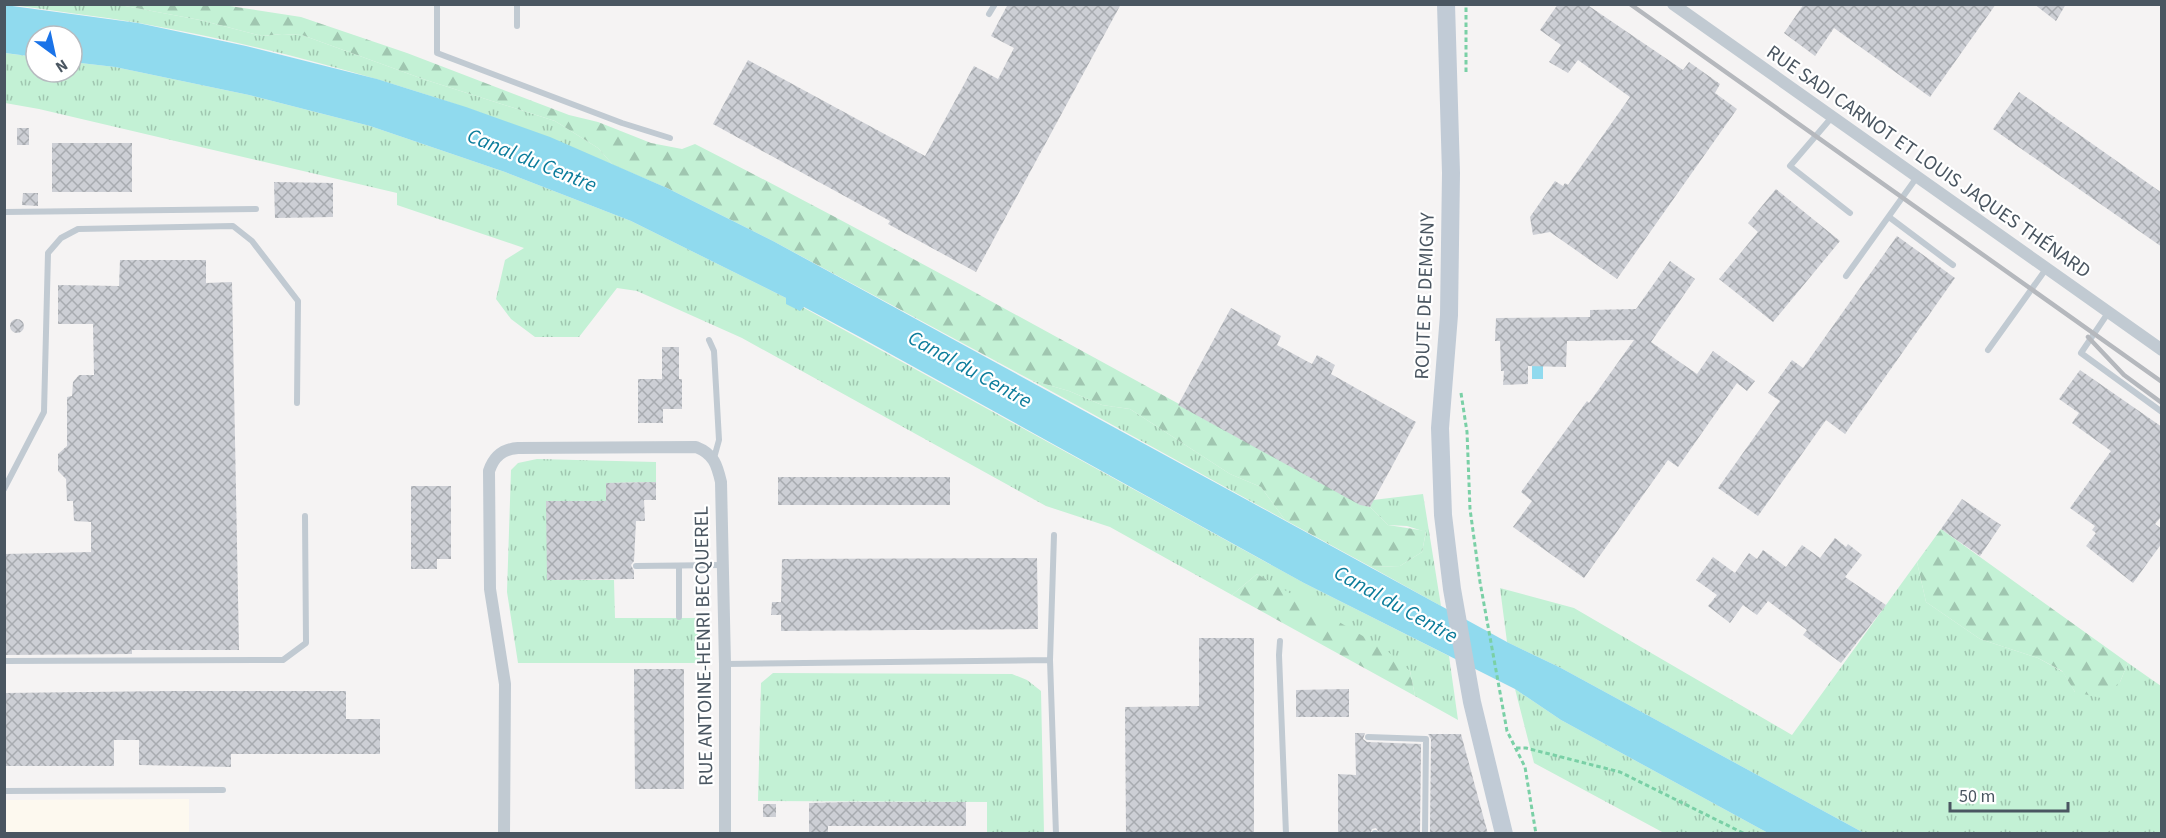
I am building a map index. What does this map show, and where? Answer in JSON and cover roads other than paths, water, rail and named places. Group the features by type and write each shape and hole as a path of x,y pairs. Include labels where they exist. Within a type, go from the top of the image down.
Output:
{"main road":[{"name":"ROUTE DE DEMIGNY","path":"1446,4 1450,173 1449,315 1440,428 1443,515 1452,589 1472,702 1504,834"}],"street":[{"name":"RUE SADI CARNOT ET LOUIS JAQUES THÉNARD","path":"1673,4 2162,350"},
{"path":"504,834 505,684 490,589 489,471 492,462 507,449 518,448 696,447 707,451 713,458"},
{"name":"RUE ANTOINE-HENRI BECQUEREL","path":"713,458 718,467 721,482 725,664 725,834"}],"lane":[{"path":"437,4 437,53 622,123 670,138"},
{"path":"517,4 517,26"},
{"path":"989,14 994,4"},
{"path":"1833,117 1790,166 1850,213"},
{"path":"1846,276 1918,177"},
{"path":"4,212 256,209"},
{"path":"1889,217 1953,266"},
{"path":"4,489 44,412 48,253 61,238 78,229 233,226 252,241 298,301 297,403"},
{"path":"1988,350 2047,268"},
{"path":"2109,312 2081,353 2162,412"},
{"name":"RUE ANTOINE-HENRI BECQUEREL","path":"709,340 714,351 719,440 713,458"},
{"path":"4,661 284,660 306,643 305,516"},
{"path":"1054,535 1050,660 1056,834"},
{"path":"636,566 722,565"},
{"path":"679,566 679,618"},
{"path":"1280,641 1286,834"},
{"path":"725,664 1050,660"},
{"path":"1368,737 1426,739 1425,834"},
{"path":"4,791 224,790"}],"water":[{"name":"Canal du Centre","path":"5,5 138,23 246,46 377,79 550,137 667,188 773,241 1507,642 1561,668 1864,833 1768,833 1561,720 1515,689 1304,583 858,336 804,307 800,311 786,304 786,298 631,221 505,172 370,126 249,95 115,67 84,63 84,24 24,24 24,55 5,53"},
{"path":"1532,354 1543,354 1543,379 1532,379"}],"railway":[{"path":"1630,4 2162,382"},
{"path":"2088,337 2124,375 2162,403"}]}
